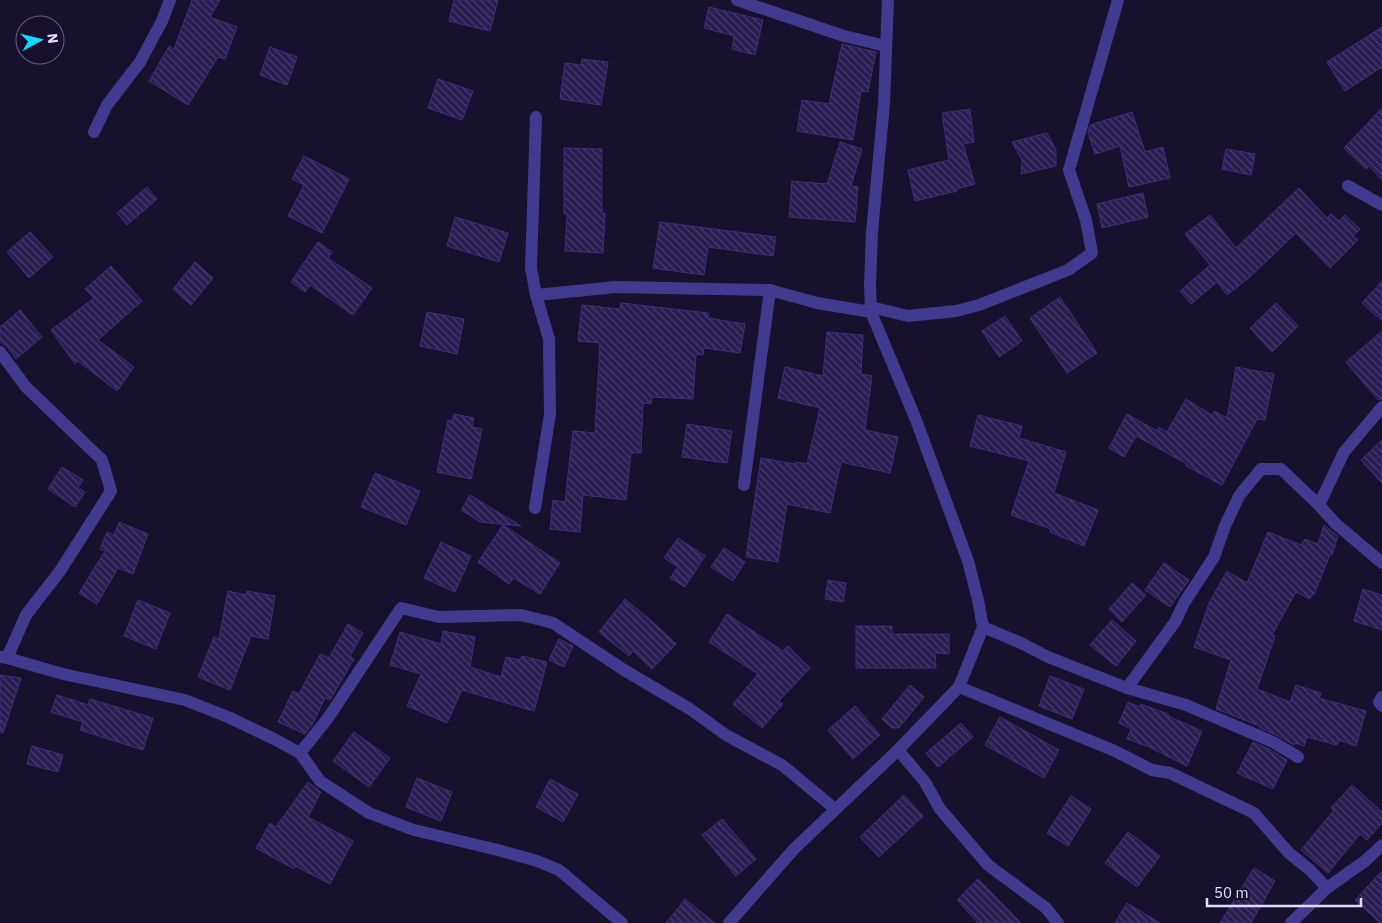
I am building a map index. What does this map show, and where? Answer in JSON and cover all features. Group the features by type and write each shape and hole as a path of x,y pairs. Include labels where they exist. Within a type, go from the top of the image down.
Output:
{"street":[{"path":"94,132 107,105 140,62 162,21 170,0"},
{"path":"737,0 844,36 886,46"},
{"path":"729,923 794,849 898,750 959,687 983,627 968,561 916,420 871,309 872,232 884,104 888,0"},
{"path":"536,295 616,287 770,290 817,303 871,309 908,316 956,311 978,305 1068,270 1092,253 1086,220 1069,170 1118,0"},
{"path":"535,508 550,414 549,339 536,295 531,268 536,117"},
{"path":"1348,186 1382,205"},
{"path":"744,485 770,290"},
{"path":"0,352 26,387 102,460 111,491 60,571 26,614 4,658 63,674 184,700 228,717 300,753 320,781 370,813 414,830 498,850 537,861 559,870 622,923"},
{"path":"1319,505 1344,452 1382,407"},
{"path":"1126,688 1165,636 1214,558 1225,526 1239,496 1261,469 1281,469 1335,523 1382,563"},
{"path":"300,753 328,718 401,608 439,617 521,615 553,623 624,670 690,709 726,735 782,765 835,809"},
{"path":"983,627 1048,657 1126,688 1186,705 1273,742 1298,757"},
{"path":"959,687 1116,751 1152,770 1170,773 1254,813 1289,853 1310,870 1327,888"},
{"path":"1382,697 1379,702 1382,706"},
{"path":"898,750 925,782 940,809 988,865 1046,908 1058,923"},
{"path":"1290,923 1327,888 1365,861 1382,845"}],"building":[{"path":"192,0 220,0 210,17 237,27 225,59 218,57 188,105 149,81 169,46 174,49"},
{"path":"454,0 498,0 490,31 449,21"},
{"path":"709,7 763,20 755,55 732,49 734,36 704,28"},
{"path":"1382,27 1382,67 1345,91 1327,62"},
{"path":"842,44 876,52 868,92 861,91 853,140 797,131 802,100 829,104"},
{"path":"270,47 297,57 287,85 260,75"},
{"path":"582,59 608,62 601,105 560,99 565,63 581,65"},
{"path":"438,79 473,91 462,120 428,108"},
{"path":"1382,108 1382,180 1369,166 1366,169 1344,148"},
{"path":"970,109 974,142 963,144 975,184 956,189 957,191 915,201 908,170 949,160 942,113"},
{"path":"1132,112 1145,152 1163,147 1170,178 1129,187 1120,146 1095,154 1088,133 1090,125"},
{"path":"1047,133 1056,150 1056,166 1021,174 1022,160 1012,142"},
{"path":"840,142 862,149 851,186 858,187 855,222 789,217 792,181 827,184"},
{"path":"564,148 602,149 602,213 605,213 603,253 565,251 567,214 564,214"},
{"path":"1226,149 1255,154 1251,175 1222,169"},
{"path":"304,156 349,179 322,233 288,216 304,185 292,179"},
{"path":"147,187 157,199 127,225 117,213"},
{"path":"1299,188 1327,218 1331,214 1339,221 1345,215 1360,229 1353,236 1358,240 1330,268 1296,233 1250,277 1227,295 1217,282 1191,304 1180,291 1210,265 1185,234 1210,215 1236,248"},
{"path":"1143,193 1148,217 1102,228 1097,204"},
{"path":"455,217 508,233 499,262 447,246"},
{"path":"660,222 776,237 773,256 708,247 704,275 653,268"},
{"path":"30,232 53,257 29,278 7,252"},
{"path":"318,242 332,252 328,258 372,288 353,315 310,285 305,292 291,282"},
{"path":"195,262 213,278 191,305 173,289"},
{"path":"111,266 142,301 98,340 134,367 117,391 78,361 75,364 51,330 94,298 85,289"},
{"path":"1382,281 1382,321 1362,303"},
{"path":"1060,297 1097,353 1067,373 1030,318"},
{"path":"621,303 708,313 708,318 745,324 740,353 704,348 703,355 696,354 693,399 652,397 651,404 643,403 641,453 631,453 626,500 583,495 580,532 550,529 553,500 565,502 573,431 595,433 600,343 578,341 582,305 620,309"},
{"path":"1276,303 1298,326 1272,352 1250,328"},
{"path":"20,310 42,337 16,359 7,347 0,342 0,327"},
{"path":"427,312 464,319 457,354 420,346"},
{"path":"1005,316 1022,341 999,357 982,331"},
{"path":"1382,331 1382,399 1378,400 1346,362"},
{"path":"827,332 863,335 861,374 872,376 865,430 898,437 890,473 841,462 830,513 787,504 778,562 746,557 761,458 795,464 795,462 807,464 820,408 778,398 785,367 823,376"},
{"path":"1236,367 1274,374 1265,420 1257,419 1222,485 1136,436 1124,457 1109,448 1127,414 1157,431 1159,427 1167,432 1186,399 1212,415 1214,411 1227,418"},
{"path":"454,414 474,418 472,427 482,429 471,479 437,472 448,420 452,421"},
{"path":"978,415 1022,426 1019,438 1066,452 1054,493 1098,510 1084,546 1050,532 1051,529 1011,515 1029,461 970,446"},
{"path":"687,424 732,431 727,463 682,457"},
{"path":"1382,440 1382,483 1361,460"},
{"path":"62,467 83,480 78,487 85,492 75,507 48,489"},
{"path":"375,473 420,491 406,525 361,507"},
{"path":"470,495 521,526 480,522 461,510"},
{"path":"119,522 148,534 133,574 118,568 97,604 79,593 105,551 100,549 107,532 114,535"},
{"path":"503,525 560,563 540,594 514,578 509,584 478,562"},
{"path":"1324,525 1338,536 1332,555 1330,554 1314,595 1312,594 1310,599 1296,592 1272,635 1275,636 1257,689 1290,702 1296,685 1321,693 1319,698 1366,711 1356,746 1339,740 1337,745 1307,737 1304,746 1295,743 1294,745 1260,728 1260,726 1216,709 1231,660 1194,647 1209,603 1227,571 1247,583 1268,532 1301,545 1305,539 1318,544"},
{"path":"678,538 705,556 685,587 670,578 678,567 664,558"},
{"path":"441,542 471,556 455,592 424,578"},
{"path":"724,548 745,562 733,581 711,567"},
{"path":"1164,563 1189,580 1170,607 1145,590"},
{"path":"828,580 846,583 843,602 825,599"},
{"path":"1132,583 1146,595 1122,622 1109,609"},
{"path":"1363,589 1382,595 1382,630 1354,621"},
{"path":"228,591 246,595 247,591 275,596 268,639 251,636 230,690 198,677 214,637 219,639"},
{"path":"625,599 676,644 652,669 633,651 629,656 599,632"},
{"path":"138,600 170,613 156,649 124,636"},
{"path":"727,614 783,651 788,646 810,668 779,701 783,704 762,728 733,704 758,674 709,642"},
{"path":"1112,620 1136,641 1116,666 1090,645"},
{"path":"348,624 363,633 350,656 354,659 330,700 325,698 312,725 305,734 278,722 293,691 299,694 320,654 329,658"},
{"path":"856,626 892,626 892,634 949,634 949,654 935,653 936,668 856,668"},
{"path":"443,631 475,637 470,667 501,677 506,657 520,660 522,656 547,662 534,711 462,690 447,723 407,706 421,674 390,665 400,632 441,644"},
{"path":"559,639 573,646 564,667 549,660"},
{"path":"0,675 21,678 3,733 0,732"},
{"path":"1050,676 1084,689 1072,719 1039,706"},
{"path":"910,685 924,697 899,728 892,728 882,719"},
{"path":"57,695 88,705 90,699 153,718 143,750 80,730 83,722 51,712"},
{"path":"1128,702 1139,707 1141,704 1168,714 1168,716 1202,731 1187,766 1149,747 1127,739 1131,729 1119,723"},
{"path":"855,706 880,735 853,759 828,730"},
{"path":"1000,717 1059,750 1044,778 985,745"},
{"path":"961,723 973,737 938,767 926,753"},
{"path":"354,732 390,758 369,787 333,761"},
{"path":"1253,742 1287,760 1273,789 1237,773"},
{"path":"32,746 63,755 58,772 27,764"},
{"path":"417,778 452,792 441,821 406,807"},
{"path":"550,779 578,794 563,822 536,807"},
{"path":"308,782 321,792 308,817 353,841 330,884 295,866 294,869 256,848 270,823 276,827"},
{"path":"1352,785 1382,812 1382,823 1367,840 1360,834 1328,873 1301,850 1334,810 1331,808"},
{"path":"904,795 923,816 879,857 860,837"},
{"path":"1071,796 1091,809 1068,846 1047,833"},
{"path":"722,819 756,859 736,876 702,835"},
{"path":"1128,832 1160,856 1137,887 1105,863"},
{"path":"1254,868 1275,881 1251,923 1220,923"},
{"path":"1382,871 1382,923 1380,923 1355,900"},
{"path":"978,879 1021,923 978,923 957,900"},
{"path":"685,899 715,923 666,923"},
{"path":"1127,903 1160,923 1115,923"}]}
